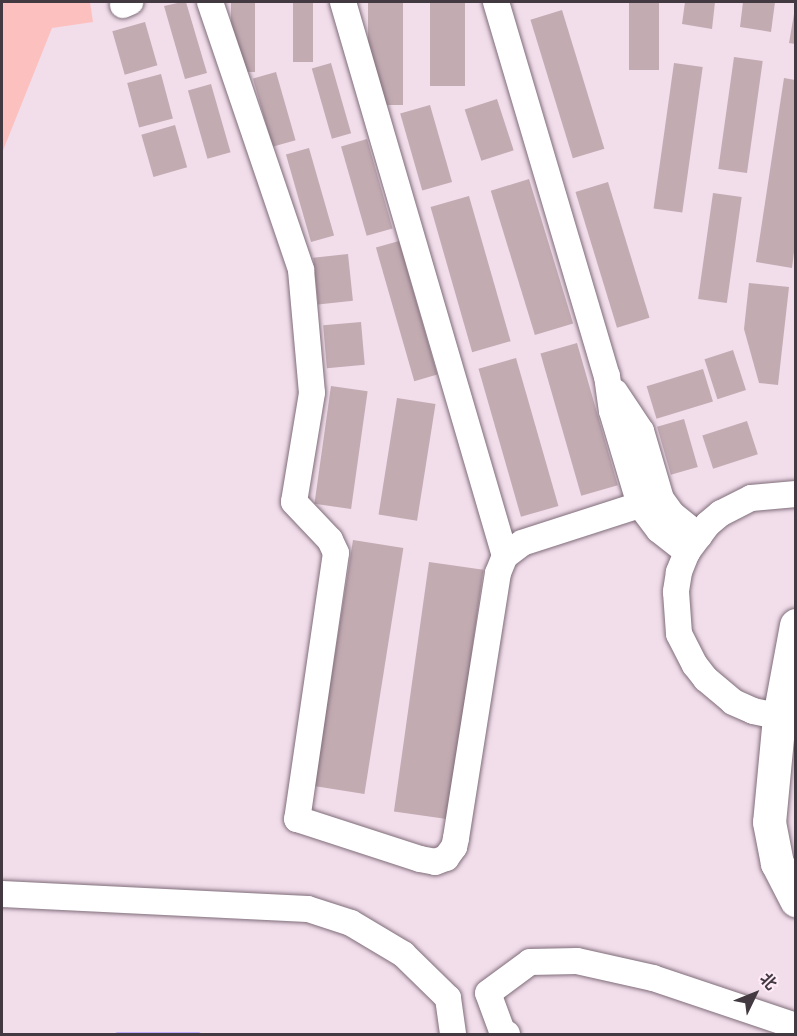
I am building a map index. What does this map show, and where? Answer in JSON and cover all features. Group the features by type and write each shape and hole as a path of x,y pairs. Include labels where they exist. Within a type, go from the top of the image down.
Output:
{"main road":[{"path":"795,625 787,718 769,822 777,863 795,900"},
{"path":"795,767 792,820 795,845"}],"street":[{"path":"210,2 301,270 312,393 294,502 330,540 336,554 297,819 420,859 435,862 449,855 456,838 498,573 505,556 522,543 640,505"},
{"path":"343,2 505,556"},
{"path":"496,2 607,376 612,411 640,505 659,530 693,544"},
{"path":"607,376 624,408 641,431 661,499 693,544"},
{"path":"787,718 753,711 733,702 719,692 695,665 685,648 676,616 676,592 693,544 721,513 734,504 766,495 795,494"},
{"path":"2,894 309,909 351,923 403,954 448,998 453,1035"},
{"path":"448,998 488,993 530,962 577,961 652,978 795,1026"},
{"path":"488,993 502,1034"}],"shaded area":[{"path":"2,2 90,2 93,22 52,28 2,153"}],"building":[{"path":"186,2 207,73 185,79 164,6"},
{"path":"231,2 255,2 255,72 231,72"},
{"path":"293,2 313,2 313,62 293,62"},
{"path":"368,2 403,2 403,105 368,105"},
{"path":"430,2 465,2 465,86 430,86"},
{"path":"629,2 659,2 659,70 629,70"},
{"path":"685,2 715,2 712,29 682,24"},
{"path":"743,2 775,2 771,32 740,27"},
{"path":"562,10 604,149 573,158 530,20"},
{"path":"795,15 795,44 789,43"},
{"path":"145,22 157,65 125,75 112,31"},
{"path":"734,57 763,61 747,173 718,169"},
{"path":"331,63 351,133 332,139 312,69"},
{"path":"674,63 703,67 682,213 654,209"},
{"path":"276,72 296,140 272,147 253,79"},
{"path":"161,74 173,118 139,127 127,83"},
{"path":"784,78 795,80 795,244 792,268 756,262"},
{"path":"211,84 231,152 207,159 188,91"},
{"path":"497,99 514,150 481,161 465,110"},
{"path":"430,105 452,182 422,190 400,114"},
{"path":"175,125 187,167 153,177 141,135"},
{"path":"367,139 393,228 367,236 341,146"},
{"path":"309,148 334,235 311,242 286,155"},
{"path":"529,179 573,323 535,335 491,191"},
{"path":"608,182 650,318 617,328 575,192"},
{"path":"713,193 742,197 727,303 698,299"},
{"path":"469,196 511,341 472,352 431,207"},
{"path":"399,241 437,375 414,381 376,248"},
{"path":"348,254 353,301 318,304 313,258"},
{"path":"749,283 789,287 778,385 759,383 744,329"},
{"path":"361,322 365,365 327,368 323,325"},
{"path":"577,343 618,485 581,496 540,353"},
{"path":"733,350 746,390 717,399 704,359"},
{"path":"516,358 558,506 521,517 479,369"},
{"path":"703,369 713,402 657,419 647,386"},
{"path":"331,386 368,391 351,509 314,504"},
{"path":"397,398 436,404 417,521 379,515"},
{"path":"684,419 698,467 671,475 657,427"},
{"path":"747,421 758,454 713,469 702,436"},
{"path":"353,540 403,548 364,794 314,786"},
{"path":"429,562 483,570 448,819 394,812"}],"waterway":[{"path":"117,1034 198,1034"}]}
